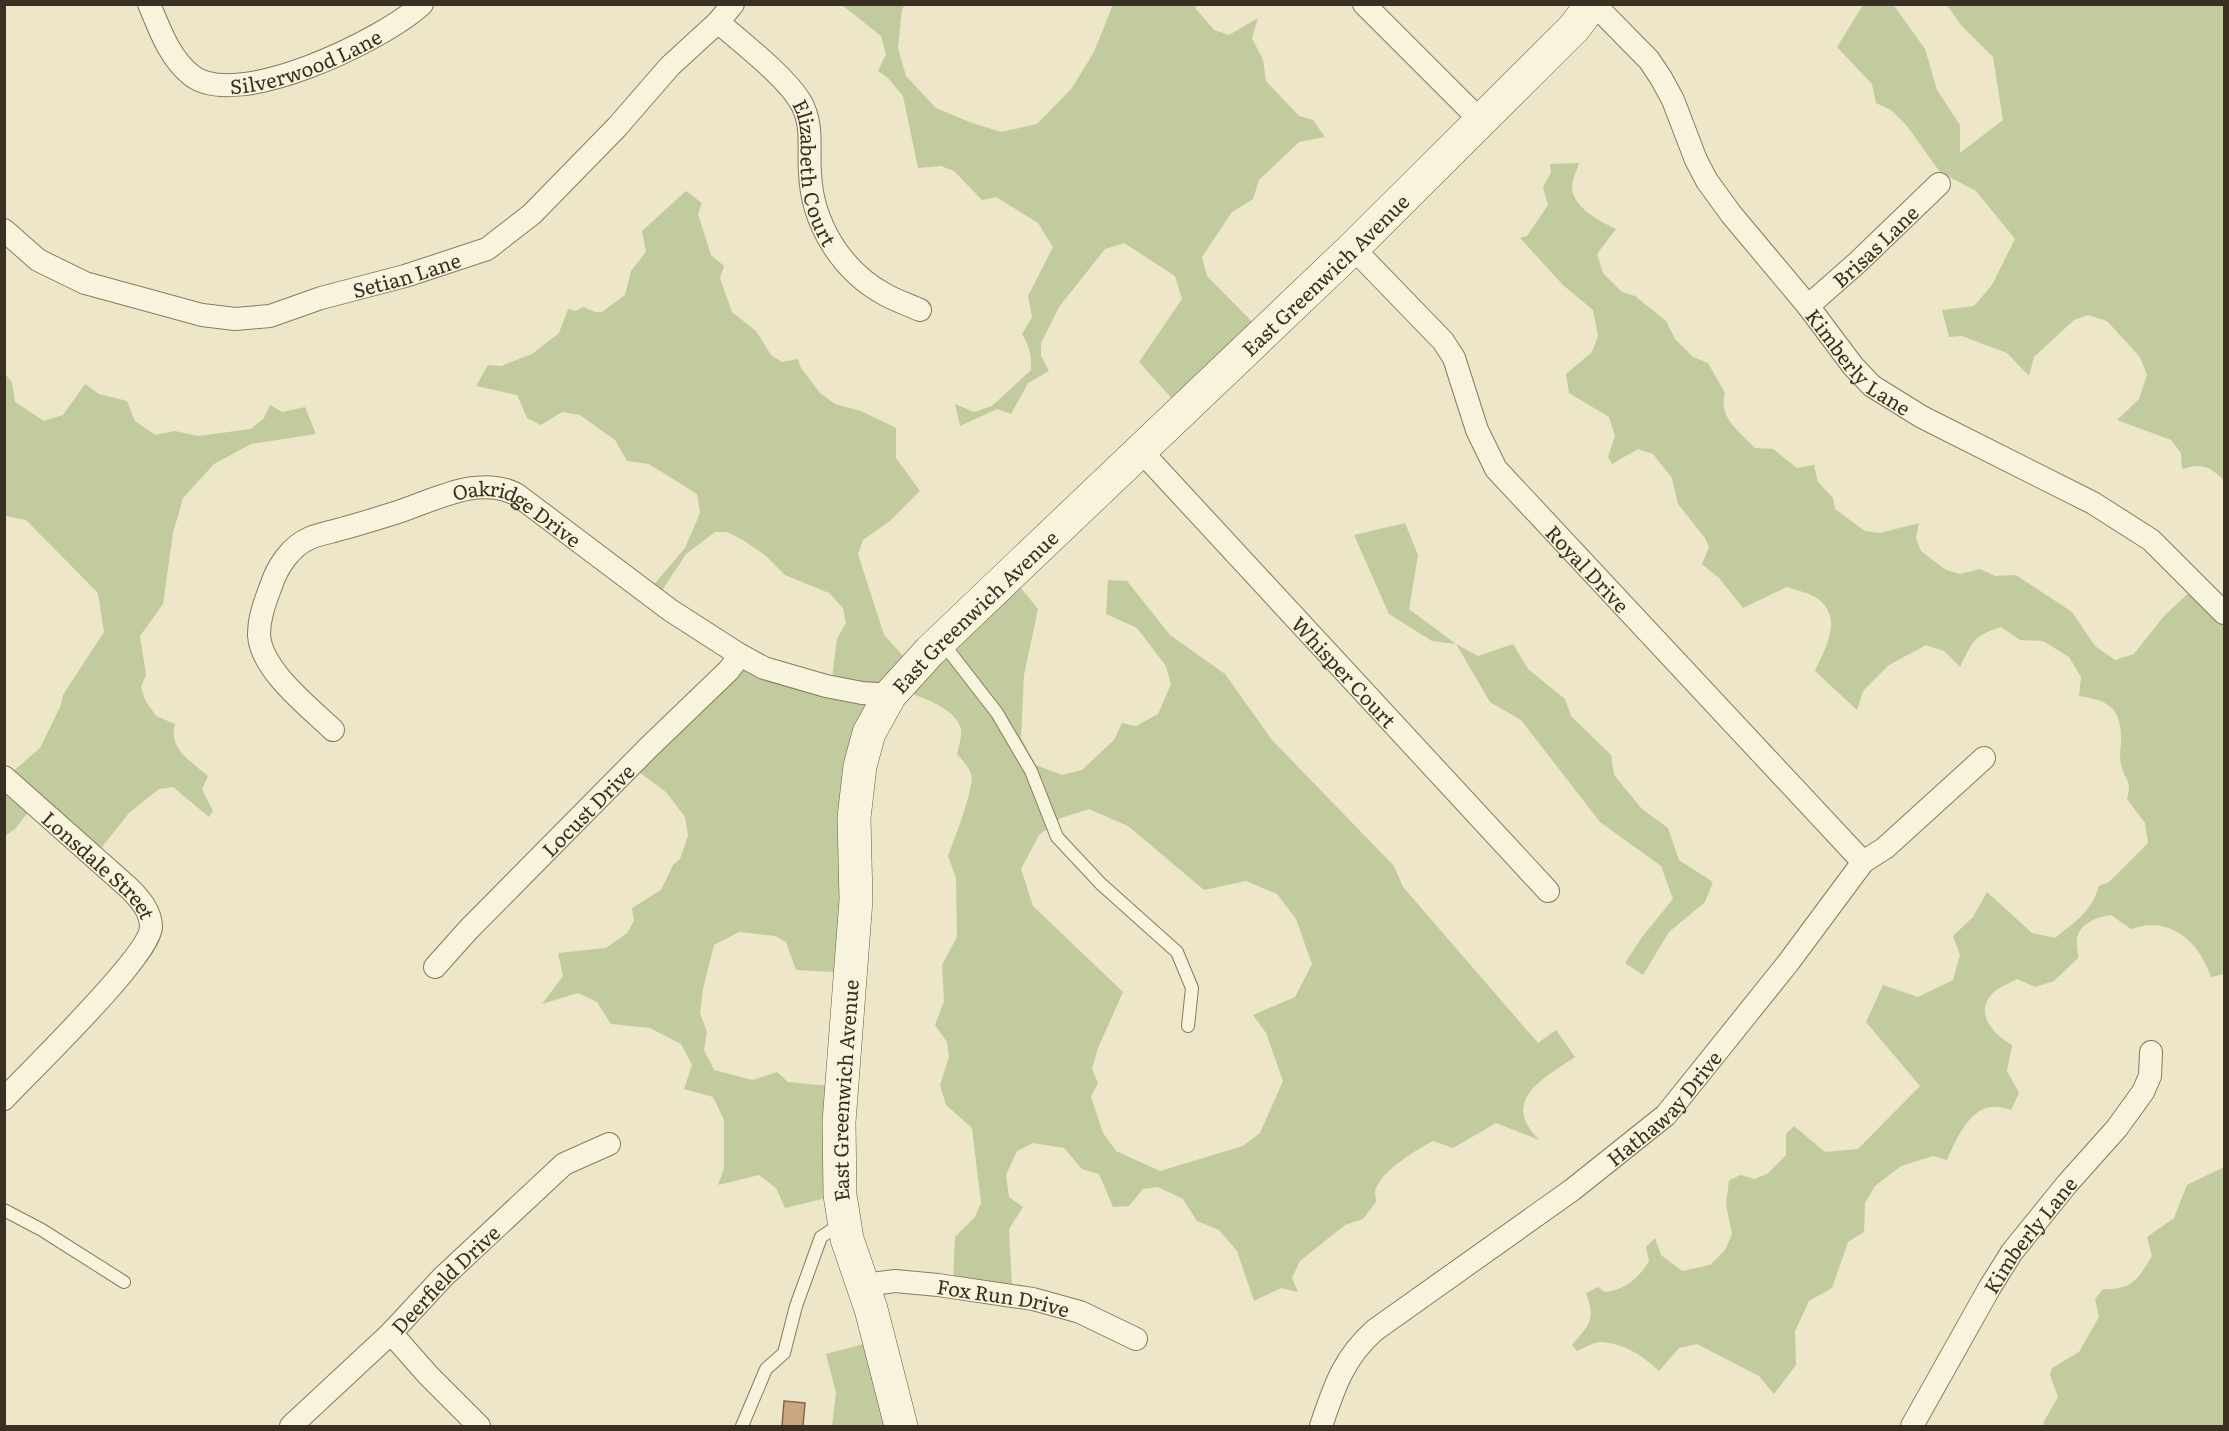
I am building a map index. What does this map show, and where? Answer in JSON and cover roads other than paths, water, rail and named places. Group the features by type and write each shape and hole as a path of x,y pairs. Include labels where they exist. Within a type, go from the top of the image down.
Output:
{"street":[{"name":"Silverwood Lane","path":"149,4 164,43 179,63 191,76 204,83 220,87 243,85 282,76 328,59 378,36 409,16 422,4"},
{"name":"Setian Lane","path":"4,230 38,260 85,283 202,315 235,319 270,316 321,298 405,276 487,249 532,214 617,128 670,66 718,22 733,4"},
{"path":"1364,4 1480,120"},
{"name":"East Greenwich Avenue","path":"901,1426 864,1285 847,1239 840,1195 839,1122 856,900 854,818 860,766 869,733 890,695 941,642 1353,248 1574,28 1593,4"},
{"name":"Kimberly Lane","path":"1593,4 1649,60 1673,100 1696,160 1707,181 1731,214 1808,306 1853,366 1872,386 1922,417 2093,504 2144,535 2180,566 2224,613"},
{"name":"Elizabeth Court","path":"718,22 784,82 800,102 809,122 813,198 820,222 833,247 853,271 885,295 920,310"},
{"name":"Brisas Lane","path":"1808,306 1858,262 1939,184"},
{"name":"Royal Drive","path":"1353,248 1443,341 1454,358 1477,430 1497,469 1863,862"},
{"name":"Whisper Court","path":"1141,451 1548,891"},
{"name":"Oakridge Drive","path":"333,730 293,692 263,653 259,635 261,612 274,577 296,547 309,538 398,512 458,491 486,486 504,488 516,494 670,610 740,656 764,668 826,686 862,693 890,695"},
{"name":"Locust Drive","path":"435,967 469,929 557,843 649,747 729,670 740,656"},
{"name":"Hathaway Drive","path":"1321,1426 1344,1365 1360,1343 1572,1190 1666,1115 1788,963 1863,862 1885,848 1984,758"},
{"name":"Lonsdale Street","path":"4,777 129,888 142,902 149,916 151,927 148,940 117,980 4,1099"},
{"name":"Kimberly Lane","path":"1912,1426 2012,1252 2117,1128 2143,1092 2150,1076 2151,1052"},
{"name":"Deerfield Drive","path":"291,1426 391,1333 443,1277 564,1164 609,1144"},
{"name":"Fox Run Drive","path":"864,1285 895,1281 1033,1299 1080,1312 1136,1339"},
{"path":"391,1333 428,1376 479,1426"}],"lane":[{"path":"941,642 998,713 1032,771 1057,837 1101,884 1177,952 1192,988 1188,1026"},
{"path":"4,1210 42,1230 124,1282"},
{"path":"742,1426 766,1369 784,1353 796,1306 821,1237 844,1222"}]}
